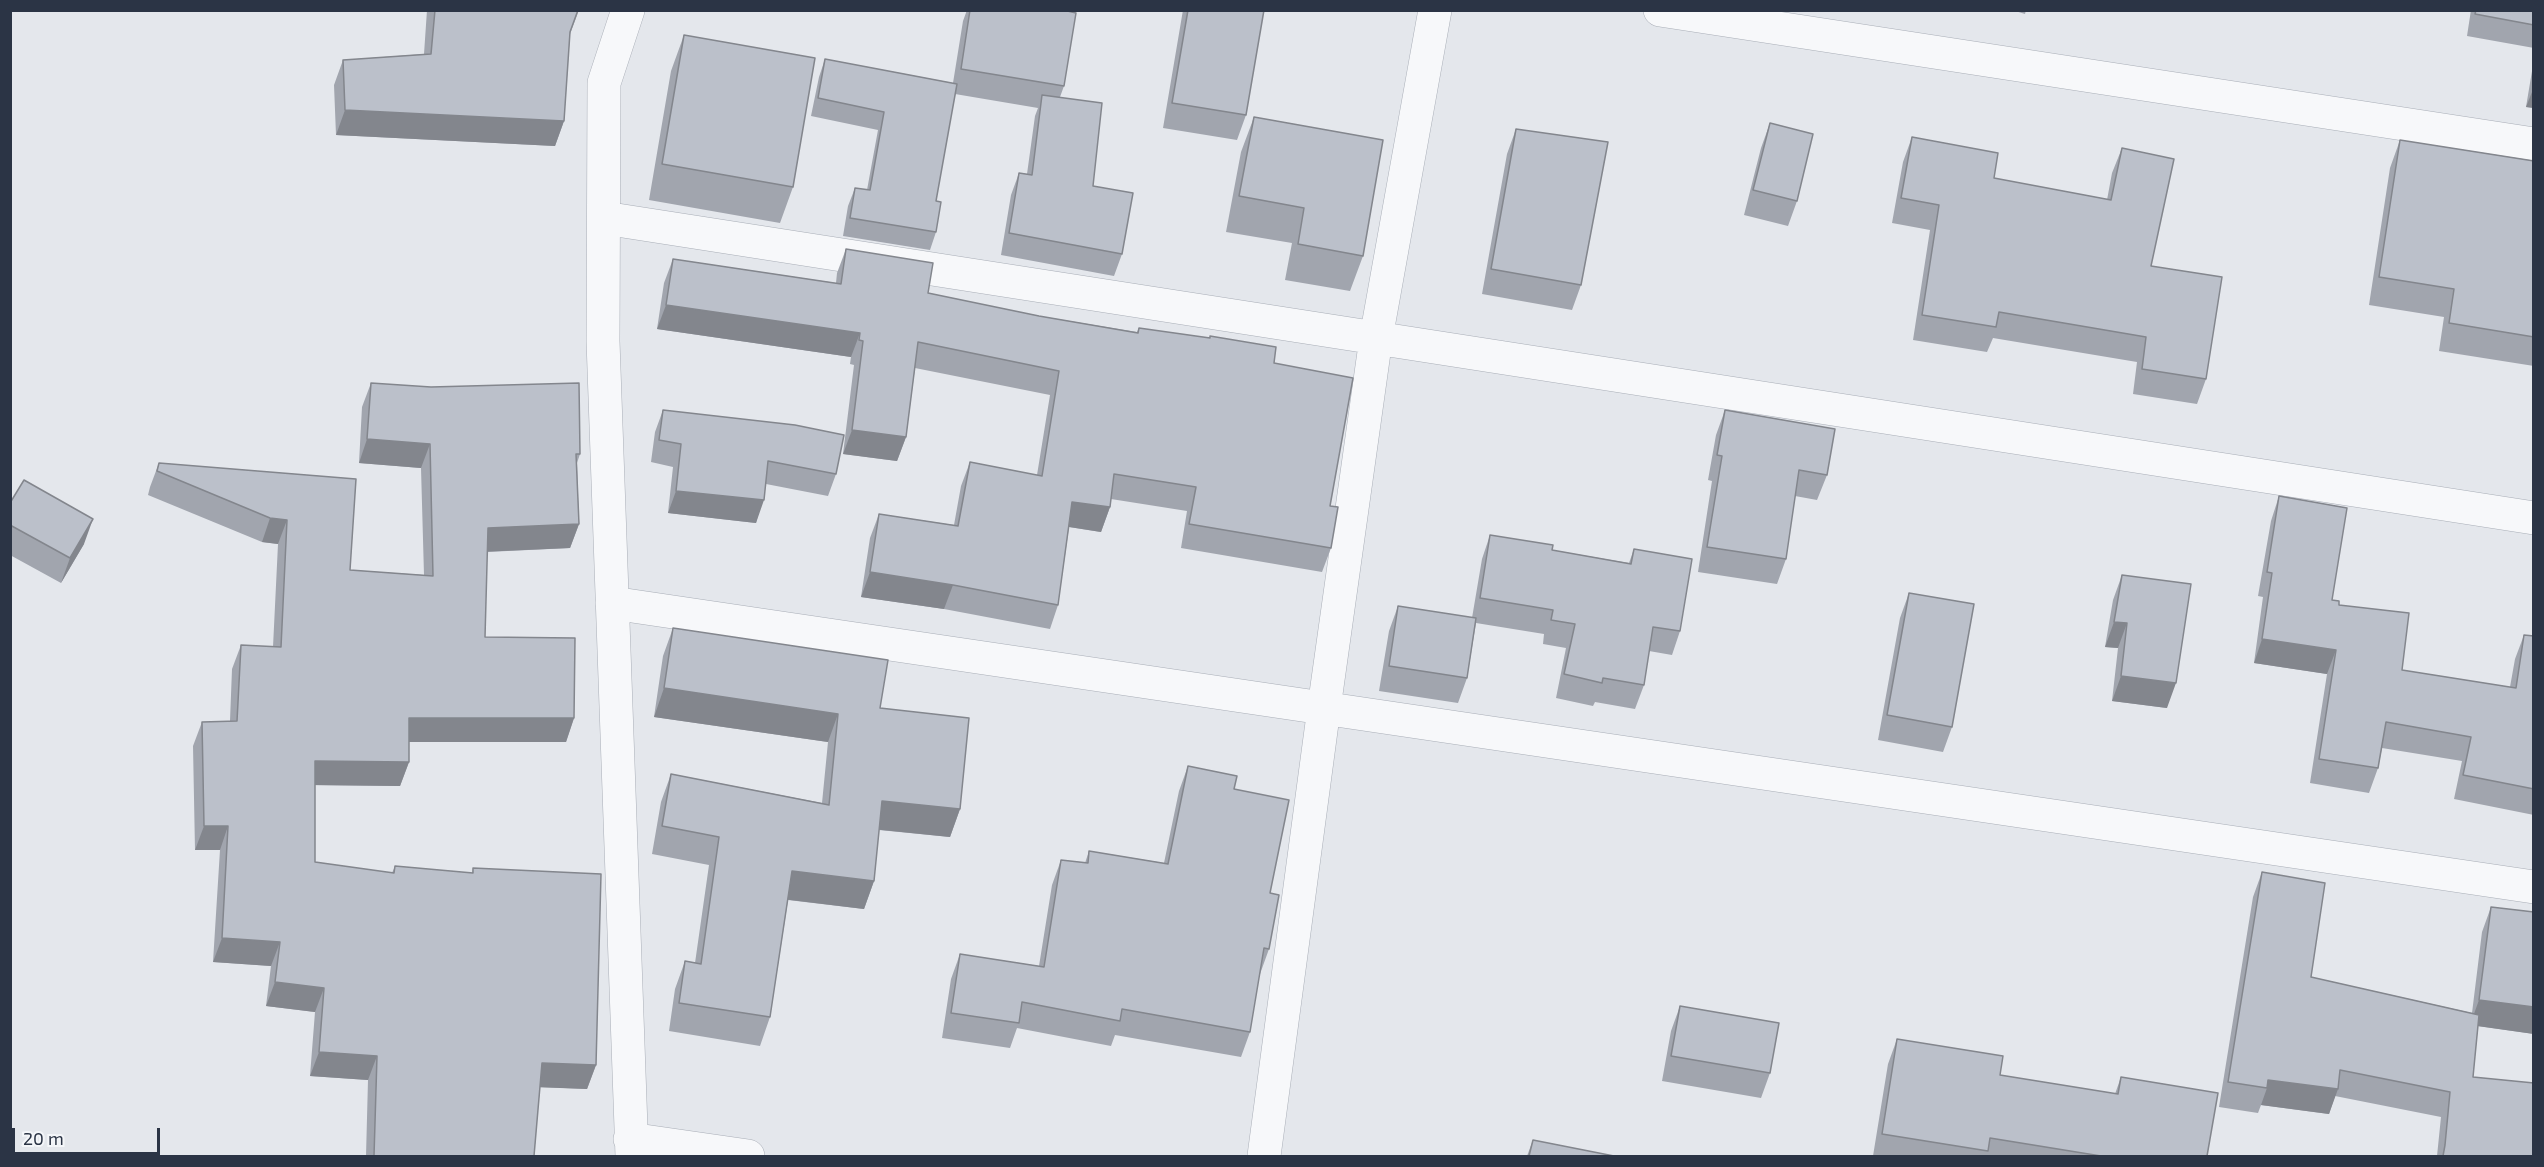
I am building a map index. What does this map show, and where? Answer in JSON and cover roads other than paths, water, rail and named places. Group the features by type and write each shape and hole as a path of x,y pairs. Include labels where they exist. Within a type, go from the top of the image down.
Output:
{"street":[{"path":"628,10 604,83 603,341 631,1148 748,1156"},
{"path":"1264,1156 1376,338 1435,10"},
{"path":"1660,10 2534,144"},
{"path":"604,218 2534,518"},
{"path":"612,603 2534,887"}]}
